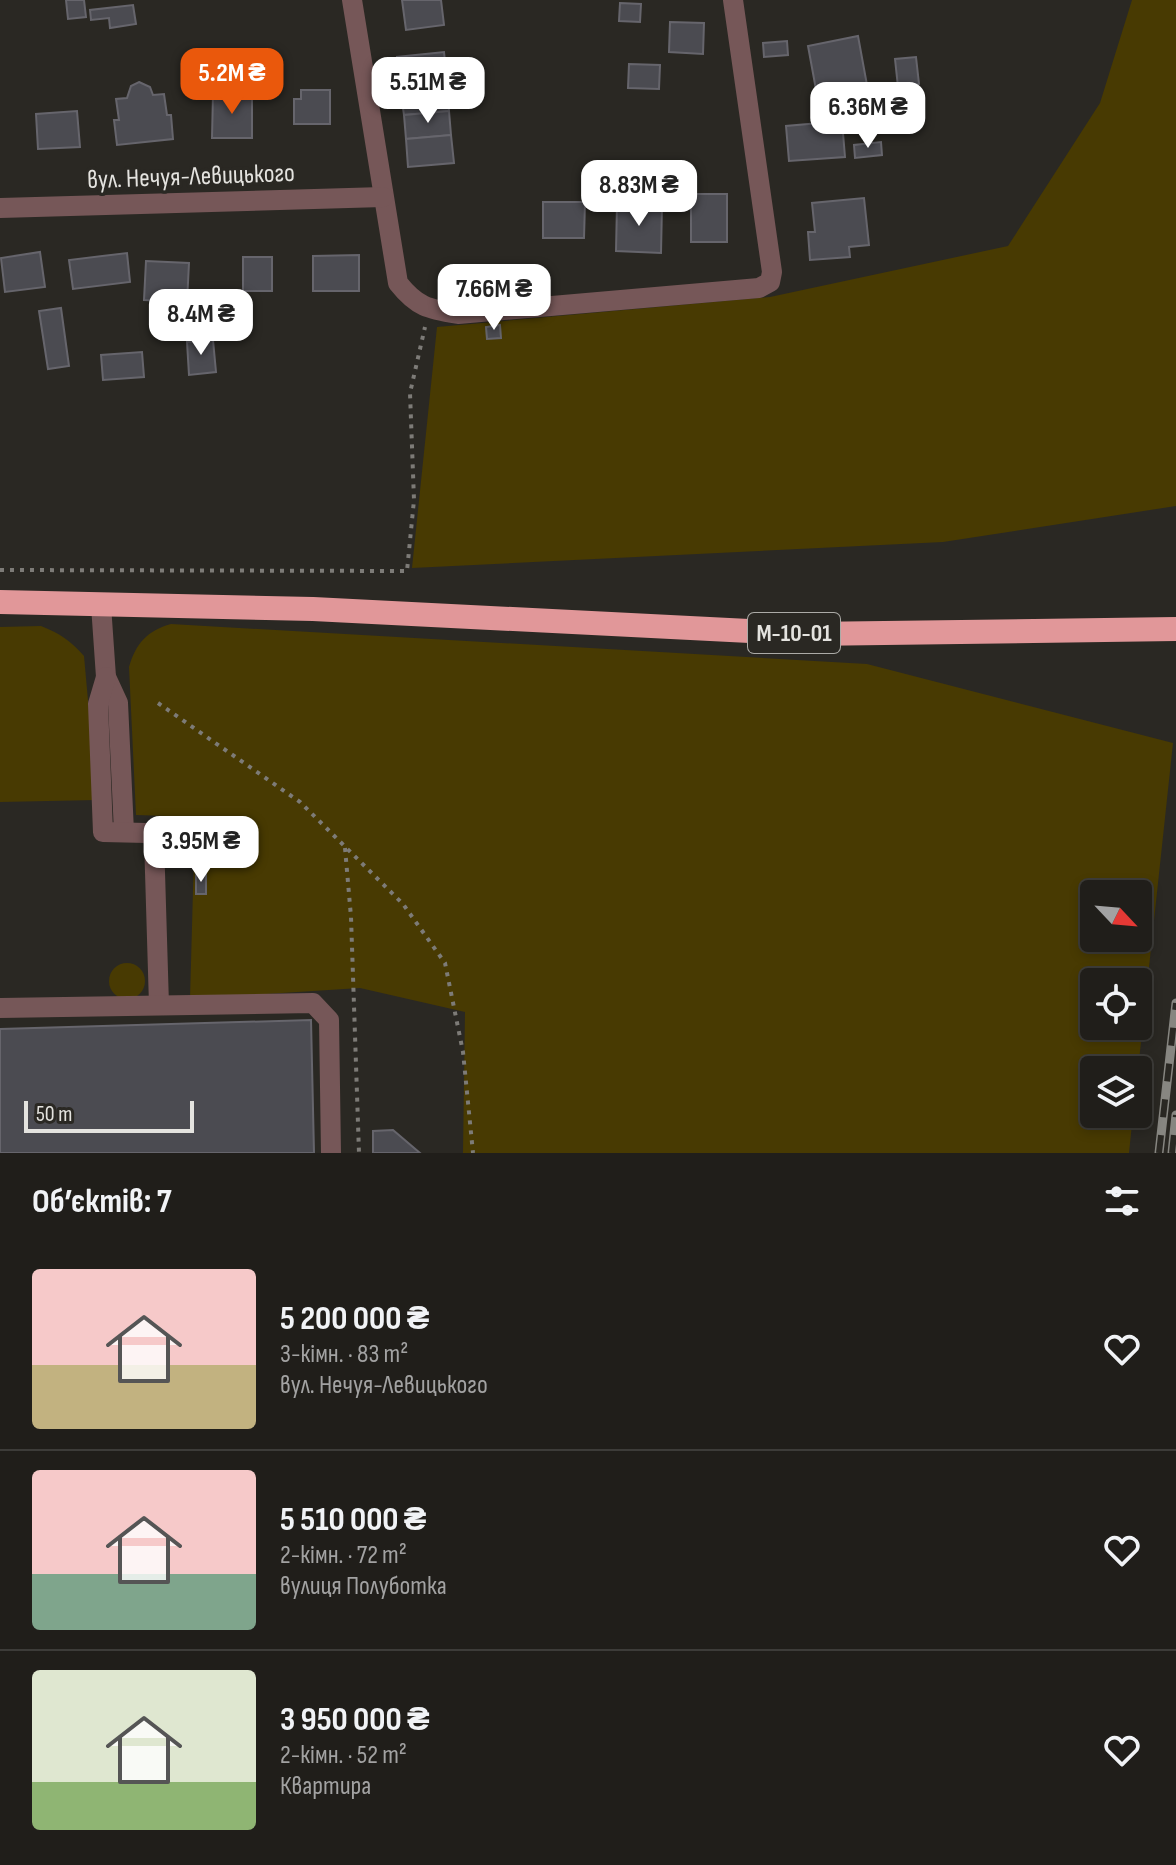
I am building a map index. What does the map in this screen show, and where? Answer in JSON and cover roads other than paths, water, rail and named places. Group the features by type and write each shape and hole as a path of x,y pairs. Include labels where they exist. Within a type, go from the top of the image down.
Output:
{"highway":[{"name":"М-10-01","path":"0,602 437,614 595,625 808,634 1176,629"}],"street":[{"path":"352,0 398,283 412,301 430,310 458,314 759,288 770,282 772,272 733,0"},
{"name":"вул. Нечуя-Левицького","path":"0,208 383,197"},
{"path":"101,605 106,677 118,703 124,832 147,833 154,839 159,1005"},
{"path":"0,1008 313,1003 329,1020 331,1153"}],"railway":[{"path":"1159,1153 1176,1003"},
{"path":"1172,1153 1176,1115"}]}
